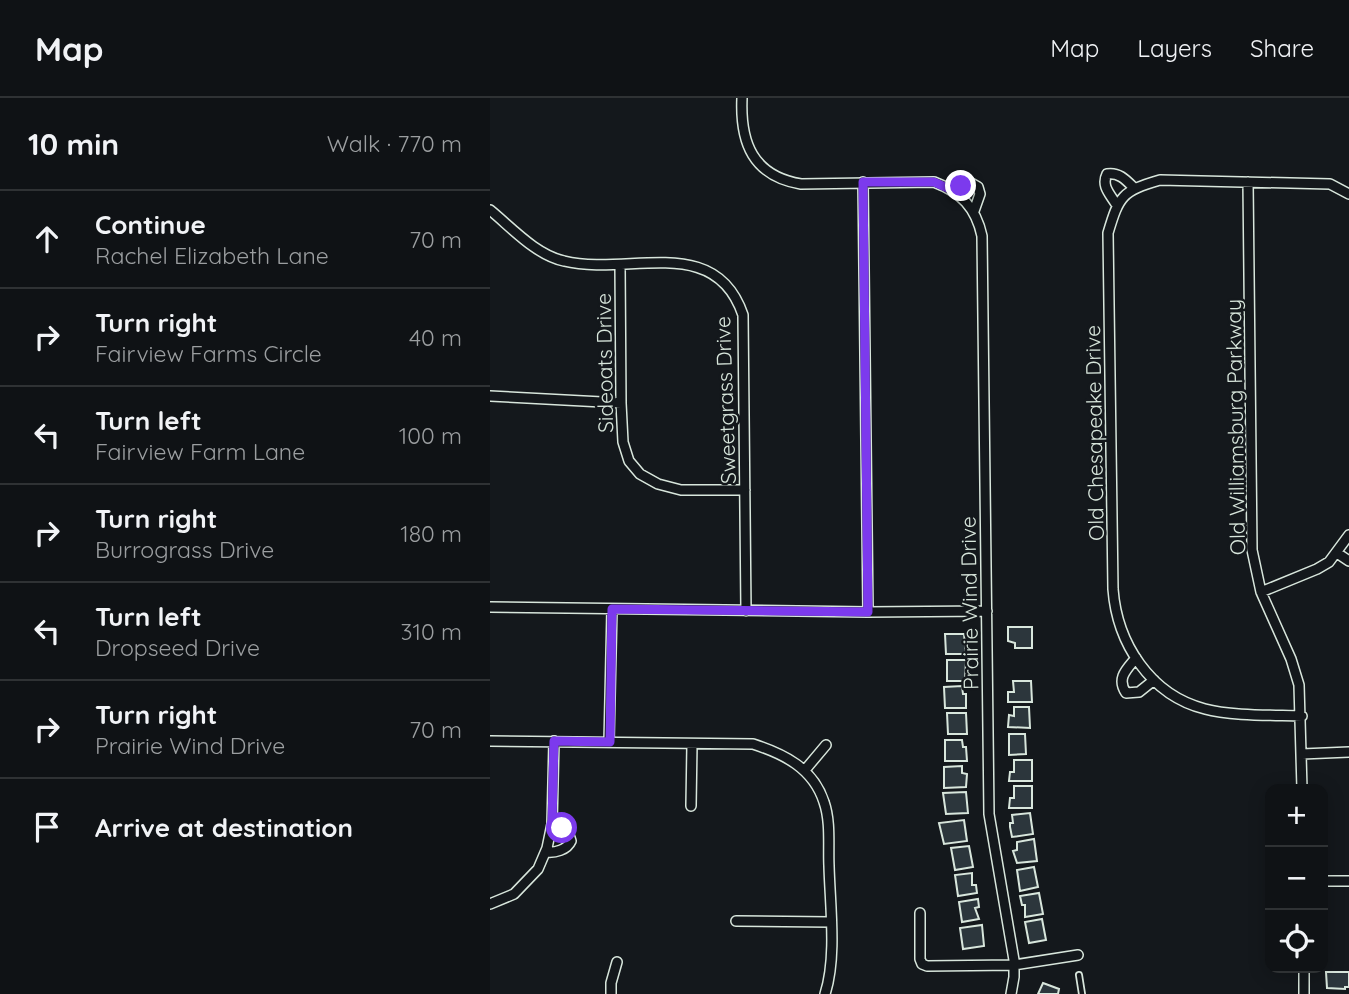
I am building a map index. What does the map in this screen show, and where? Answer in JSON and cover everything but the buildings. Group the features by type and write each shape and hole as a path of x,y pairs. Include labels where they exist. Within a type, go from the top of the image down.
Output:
{"street":[{"name":"Prairie Wind Drive","path":"742,98 744,135 749,149 759,163 773,175 786,182 801,184 934,182 954,191 974,211 982,236 989,814 1014,965 1011,994"},
{"name":"Old Chesapeake Drive","path":"1134,188 1115,173 1107,174 1104,179 1106,190 1116,204 1108,233 1113,589 1115,612 1121,633 1146,673 1173,695 1205,709 1302,716"},
{"path":"1116,204 1134,188 1160,180 1330,184 1348,192"},
{"path":"863,182 868,612"},
{"name":"Old Williamsburg Parkway","path":"1248,182 1252,550 1261,592 1292,659 1300,685 1302,784"},
{"name":"Prairie Wind Drive","path":"954,191 971,183 978,187 980,194 974,211"},
{"name":"Sweetgrass Drive","path":"490,210 542,252 561,261 581,265 684,263 700,267 723,280 738,301 743,315 746,611"},
{"name":"Sideoats Drive","path":"620,265 621,403 623,442 629,461 640,474 659,484 681,490 745,490"},
{"path":"490,397 621,403"},
{"path":"1261,592 1329,562 1349,534"},
{"path":"1337,553 1349,561"},
{"path":"490,607 987,611"},
{"path":"610,742 612,609"},
{"path":"1136,657 1122,676 1121,683 1126,693 1139,692 1154,680"},
{"path":"490,741 753,744 782,753 805,770 824,801 828,825 831,967 825,994"},
{"path":"490,904 514,894 538,869 545,852 552,824 554,741"},
{"path":"691,806 692,744"},
{"path":"805,770 826,746"},
{"path":"1301,754 1349,752"},
{"path":"545,852 565,848 571,841 568,832 552,824"},
{"path":"1328,881 1349,881"},
{"path":"920,913 920,959 922,964 927,966 1014,965 1078,955"},
{"path":"736,921 830,922"},
{"path":"611,994 617,962"},
{"path":"1304,973 1304,994"}],"lane":[{"path":"1079,975 1082,994"}],"route":[{"path":"562,828 552,824 554,741 610,742 612,609 868,612 863,182 934,182 954,191 961,186"}]}
